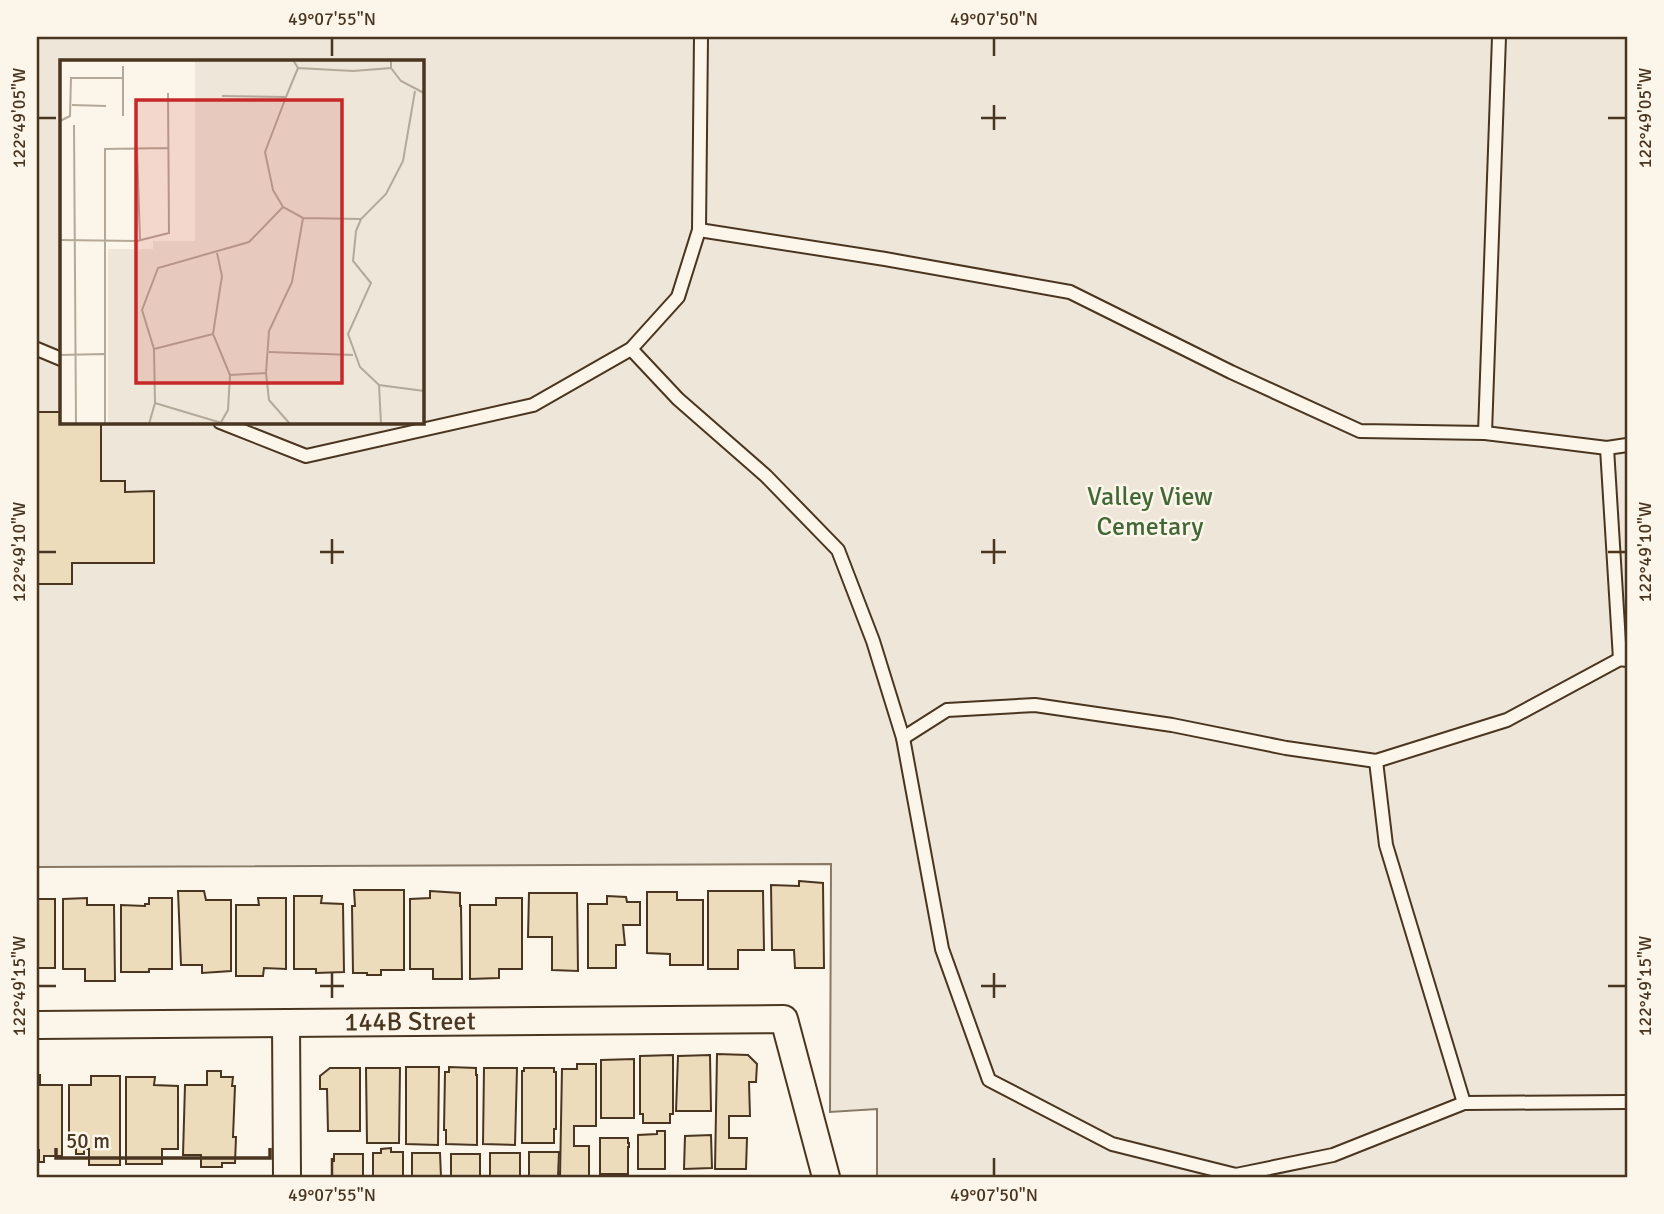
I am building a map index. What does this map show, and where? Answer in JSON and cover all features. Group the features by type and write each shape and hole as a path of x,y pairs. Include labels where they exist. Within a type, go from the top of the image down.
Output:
{"street":[{"name":"144B Street","path":"37,1026 784,1019 826,1177"},
{"path":"286,1024 287,1177"}],"lane":[{"path":"225,424 306,456 533,405 631,349 678,297 699,230 701,37"},
{"path":"1485,433 1499,37"},
{"path":"699,230 1070,292 1231,372 1360,431 1485,433 1607,448 1627,445"},
{"path":"37,349 60,359"},
{"path":"631,349 678,399 766,476 838,550 873,641 903,738 942,949 989,1080 1112,1144 1236,1175 1333,1155 1464,1103 1627,1102"},
{"path":"903,738 947,709 1035,705 1172,724 1286,748 1376,761 1507,720 1624,659 1607,448"},
{"path":"1376,761 1386,845 1464,1103"}],"green space":[{"name":"Valley View Cemetary","path":"37,37 1627,37 1627,1177 877,1177 877,1109 830,1112 831,864 37,867"}],"building":[{"path":"37,412 60,412 60,424 101,424 101,481 125,481 125,492 154,491 154,563 72,563 72,584 37,584"},
{"path":"799,881 823,883 824,968 795,968 794,950 772,950 771,885 799,886"},
{"path":"354,890 404,890 404,970 381,970 381,975 353,973"},
{"path":"178,891 204,891 206,900 231,900 231,971 202,973 202,965 181,965"},
{"path":"430,891 460,893 462,979 433,979 433,969 410,969 410,899 430,898"},
{"path":"708,891 763,891 764,950 738,950 738,969 708,969"},
{"path":"647,892 677,892 677,900 703,900 703,965 670,965 670,954 647,953"},
{"path":"529,893 577,893 578,971 552,970 552,937 528,937"},
{"path":"294,896 322,896 321,903 343,904 344,972 316,973 316,969 294,969"},
{"path":"607,896 626,897 627,902 640,902 640,925 623,925 625,945 616,945 616,968 588,968 588,904 607,904"},
{"path":"87,898 87,905 114,905 115,981 85,981 85,969 63,969 63,899"},
{"path":"149,898 172,898 172,969 121,972 121,905 145,906 149,904"},
{"path":"258,898 286,898 286,969 264,968 263,976 236,976 236,905 259,905"},
{"path":"496,898 522,898 522,969 499,969 499,978 470,979 470,905 496,905"},
{"path":"37,899 55,899 55,968 37,968"},
{"path":"717,1054 748,1055 757,1064 756,1082 749,1082 750,1116 729,1116 729,1138 747,1138 746,1169 715,1169"},
{"path":"673,1055 673,1114 670,1114 670,1123 643,1123 643,1114 640,1114 640,1056"},
{"path":"710,1055 711,1111 676,1111 678,1056"},
{"path":"634,1059 634,1118 601,1118 601,1060"},
{"path":"577,1064 596,1064 596,1126 574,1126 574,1146 589,1146 589,1177 560,1177 562,1069 577,1069"},
{"path":"406,1067 439,1067 438,1145 406,1144"},
{"path":"449,1067 476,1068 477,1145 446,1144 445,1072 449,1072"},
{"path":"330,1068 360,1068 360,1131 328,1131 327,1089 320,1089 320,1076"},
{"path":"366,1068 400,1068 399,1143 367,1143"},
{"path":"484,1068 517,1068 515,1145 483,1144"},
{"path":"524,1068 554,1068 556,1072 554,1143 522,1143"},
{"path":"207,1071 221,1071 221,1077 233,1077 232,1086 235,1086 235,1163 222,1163 222,1167 201,1167 201,1155 183,1155 185,1085 207,1085"},
{"path":"37,1075 40,1075 40,1085 62,1085 62,1156 44,1156 44,1162 39,1162 37,1150"},
{"path":"91,1076 120,1076 120,1165 89,1165 89,1149 84,1149 84,1154 76,1154 76,1149 69,1149 69,1085 91,1085"},
{"path":"126,1077 155,1077 154,1085 178,1086 178,1149 162,1149 162,1164 126,1164"},
{"path":"657,1131 665,1131 665,1169 638,1169 638,1135 657,1134"},
{"path":"711,1135 712,1168 684,1169 685,1136"},
{"path":"600,1138 628,1138 628,1174 600,1174"},
{"path":"391,1148 391,1152 403,1152 403,1177 373,1177 373,1153 381,1153 381,1149"},
{"path":"529,1152 559,1152 558,1177 529,1177"},
{"path":"412,1153 440,1153 441,1177 412,1177"},
{"path":"490,1153 520,1153 520,1177 490,1177"},
{"path":"334,1154 363,1154 363,1177 332,1176"},
{"path":"451,1154 480,1154 480,1177 451,1177"}]}
